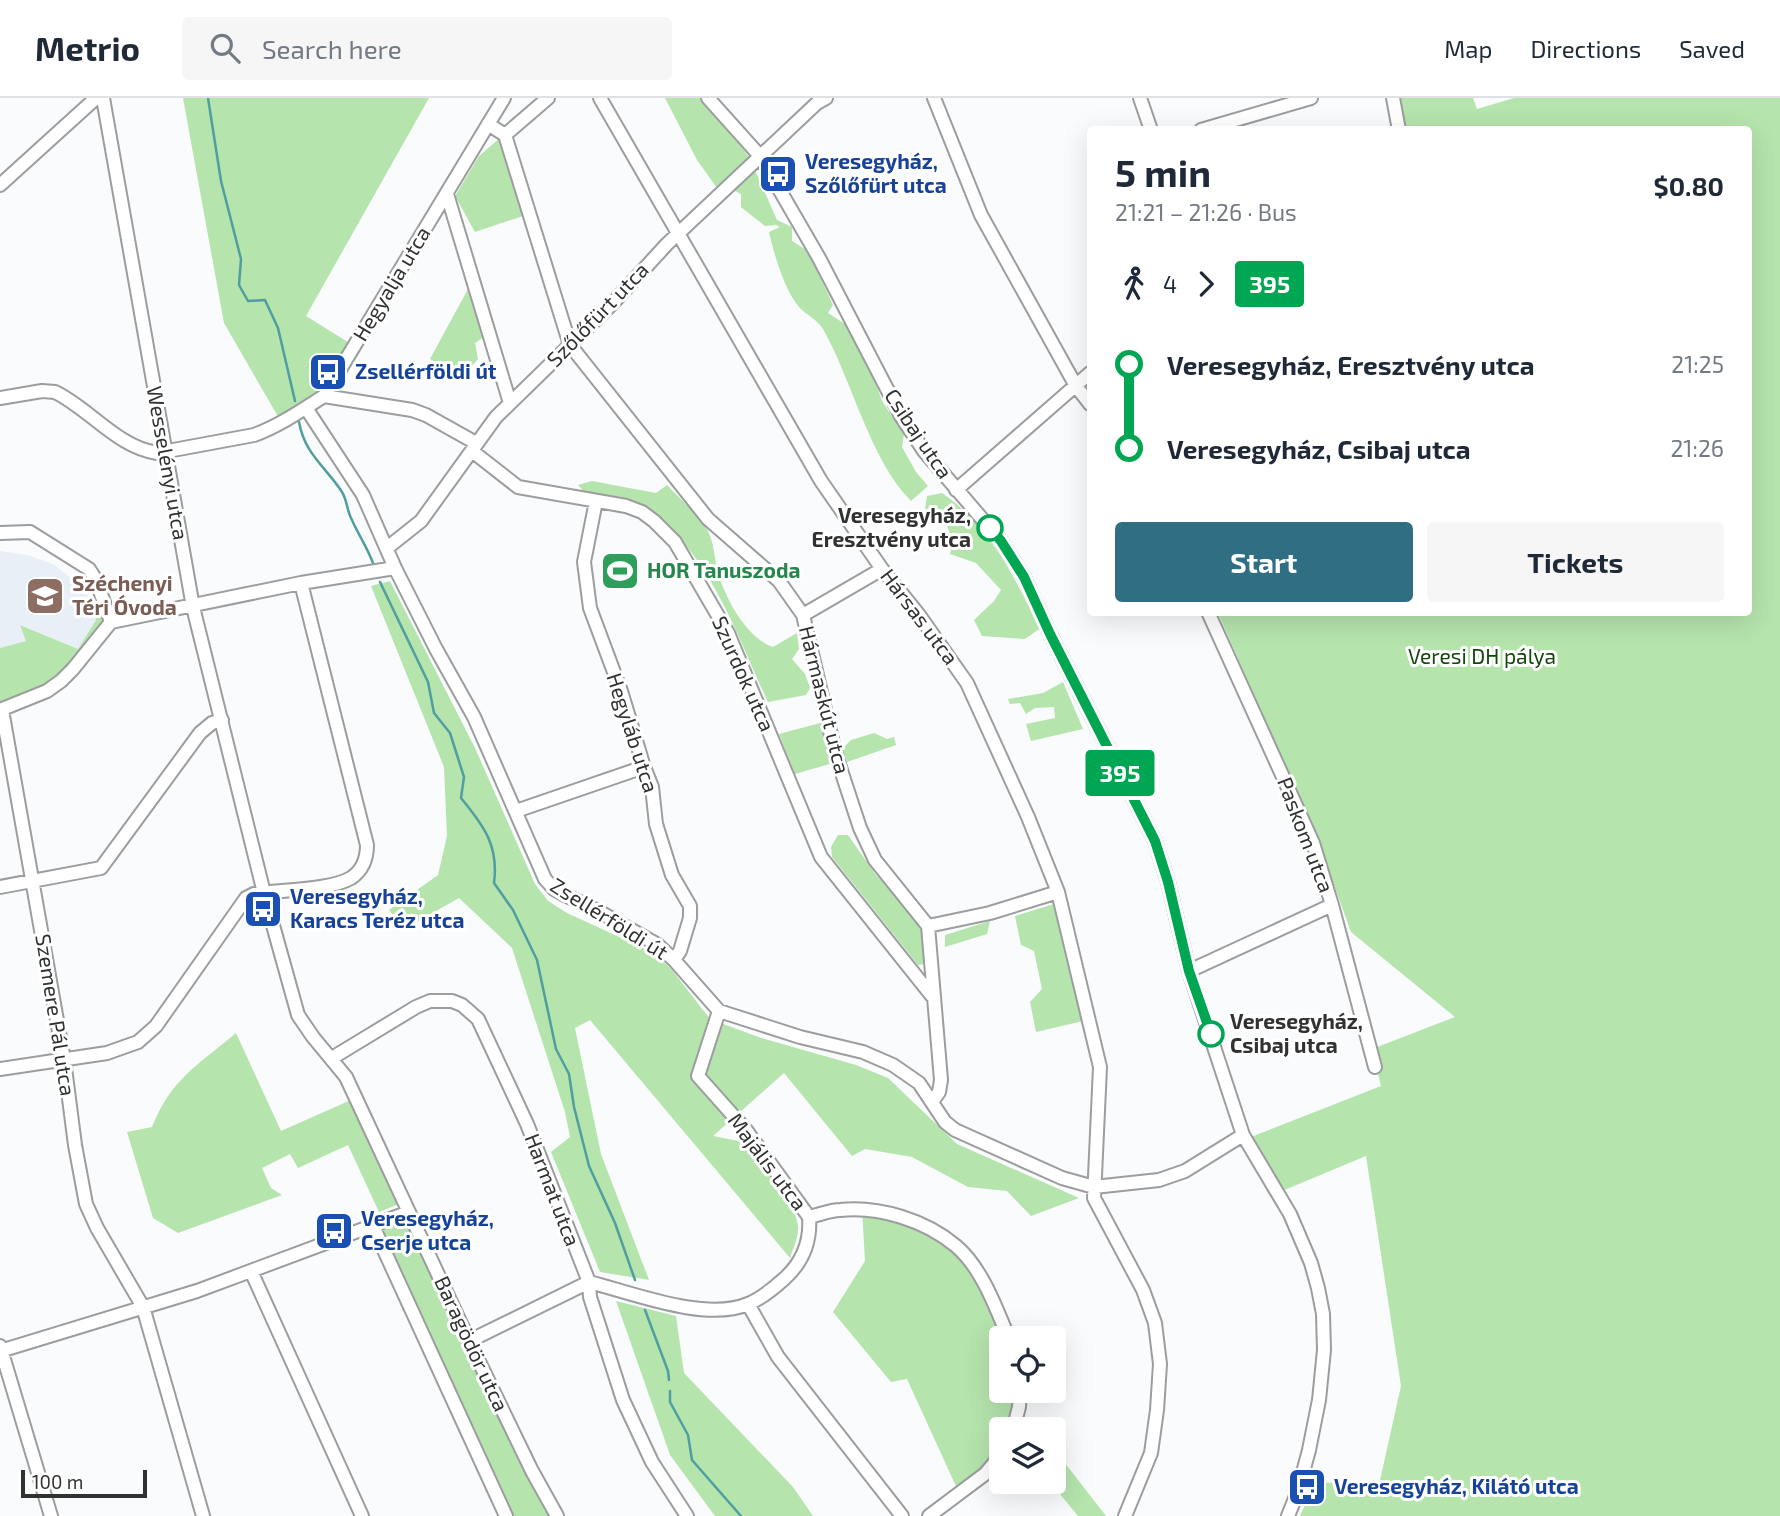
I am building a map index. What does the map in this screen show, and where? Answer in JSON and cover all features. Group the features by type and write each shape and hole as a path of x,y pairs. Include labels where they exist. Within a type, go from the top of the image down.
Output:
{"street":[{"path":"0,185 96,98"},
{"name":"Wesselényi utca","path":"103,98 193,607 264,892 298,1015 332,1058"},
{"name":"Hegyalja utca","path":"166,453 254,435 324,396 504,98"},
{"path":"488,124 505,135 548,98"},
{"name":"Hársas utca","path":"600,98 821,481 882,569 919,615 967,683 1028,817 1058,891 1100,1067 1094,1186"},
{"name":"Csibaj utca","path":"708,98 760,156 819,258 901,416 956,490 1001,541 1024,577 1155,841 1168,882 1189,971 1243,1135 1274,1184 1303,1241 1318,1288 1323,1314 1324,1350 1319,1400 1298,1491 1288,1516"},
{"name":"Szőlőfürt utca","path":"387,548 421,521 496,417 678,233 817,103 826,98"},
{"path":"934,98 981,215 1076,386 1087,400"},
{"path":"1140,98 1150,126"},
{"path":"1215,126 1311,98"},
{"path":"1393,98 1398,126"},
{"name":"Hármaskút utca","path":"505,135 570,345 708,519 779,581 803,615 835,752 860,828 875,860 928,926"},
{"path":"447,194 510,404"},
{"path":"956,490 1087,376"},
{"path":"0,398 42,391 55,392 131,445 146,451 166,453"},
{"name":"Szurdok utca","path":"324,396 412,410 426,415 474,447 518,487 626,506 642,512 675,542 728,633 821,857 933,997"},
{"name":"Zsellérföldi út","path":"306,408 363,495 395,568 474,717 545,879 554,889 658,945 719,1011"},
{"name":"Hegyláb utca","path":"596,501 584,562 590,608 621,691 652,787 656,824 663,849 672,875 690,906 690,918 680,951 674,960"},
{"path":"0,533 30,532 89,569 96,580 111,622"},
{"path":"1,710 47,691 61,681 111,622 301,583 395,568"},
{"path":"803,615 882,569"},
{"path":"0,1069 64,1060 123,1048 138,1042 166,1012 240,904 254,894 338,883 352,877 362,867 367,858 367,845 301,583"},
{"name":"Paskom utca","path":"1210,616 1312,843 1332,905 1375,1067"},
{"name":"Szemere Pál utca","path":"1,710 64,1060 86,1204 97,1228 144,1307 203,1516"},
{"path":"0,887 101,868 200,733 212,723 222,720"},
{"path":"516,811 644,767"},
{"path":"932,1102 939,1092 941,1080 928,926 989,914 1058,891"},
{"path":"1189,971 1332,905"},
{"name":"Harmat utca","path":"332,1058 430,1001 452,1001 478,1019 527,1124 589,1282 590,1297 623,1400 652,1462 687,1516"},
{"path":"719,1011 800,1037 863,1052 893,1065 919,1083 945,1122 955,1130 1062,1178 1094,1186 1159,1180 1185,1171 1243,1135"},
{"name":"Majális utca","path":"589,1282 695,1309 720,1309 748,1304 791,1273 802,1257 808,1244 808,1217 746,1130 698,1076 719,1011"},
{"name":"Baragödör utca","path":"332,1058 346,1077 469,1341 532,1471 558,1516"},
{"path":"1094,1186 1094,1198 1143,1290 1155,1324 1160,1364 1151,1453 1125,1516"},
{"path":"808,1217 837,1210 862,1209 904,1218 934,1232 956,1246 969,1261 981,1279 1003,1326"},
{"path":"51,1516 1,1349 144,1307 251,1271 409,1212"},
{"path":"373,1226 506,1516"},
{"path":"251,1271 362,1516"},
{"path":"469,1341 589,1282"},
{"path":"748,1304 778,1357 902,1516"},
{"path":"929,1516 989,1469"}],"shaded area":[{"name":"Széchenyi Téri Óvoda","path":"0,551 27,555 53,564 86,590 94,607 96,620 78,649 21,625 26,641 0,648"}],"green space":[{"path":"183,98 429,98 306,316 351,344 323,392 280,420 224,323"},
{"path":"665,98 703,98 751,159 717,188 697,160"},
{"name":"Veresi DH pálya","path":"1393,98 1473,98 1477,109 1514,98 1780,98 1780,1516 1300,1516 1315,1482 1379,1485 1401,1386 1366,1156 1282,1191 1251,1137 1381,1086 1372,1049 1455,1017 1351,932 1321,849 1219,616 1752,616 1752,126 1398,126"},
{"path":"500,138 523,216 475,232 455,196 479,156"},
{"path":"755,170 777,220 792,227 792,241 808,251 833,305 828,313 851,328 866,355 882,401 904,434 902,447 916,472 928,486 911,501 884,464 823,329 799,307 784,281 769,232 780,227 765,226 741,207 741,194 733,190"},
{"path":"468,289 487,335 475,343 478,359 463,377 430,359"},
{"path":"592,481 656,493 667,485 707,529 712,540 717,570 739,618 755,636 773,647 797,633 799,649 792,659 805,674 810,688 806,695 768,702 722,601 680,538 653,515 622,499 585,493 578,485"},
{"path":"942,493 974,521 1011,572 1039,629 1025,639 982,636 974,620 994,601 1001,590 976,563 950,554 953,541 947,526 936,524 925,509 927,496"},
{"path":"390,581 475,748 535,884 548,901 567,913 656,954 710,1019 761,1038 856,1065 888,1078 957,1144 1079,1198 1031,1216 1007,1191 968,1187 912,1157 865,1149 852,1156 784,1073 713,1136 744,1142 784,1195 798,1226 790,1258 590,1020 575,1028 601,1154 649,1280 600,1272 551,1152 570,1137 565,1112 512,948 459,898 404,929 389,910 438,875 447,836 444,767 371,586"},
{"path":"98,597 104,624 94,632 72,663 47,684 0,705 0,648 26,641 20,625 78,649 96,620 92,602"},
{"path":"1063,682 1083,729 1031,741 1026,724 1055,718 1054,707 1035,708 1026,714 1020,703 1010,704 1008,699 1043,693"},
{"path":"824,722 833,763 795,774 779,734"},
{"path":"874,733 887,739 894,737 896,745 847,762 842,749 851,740"},
{"path":"838,835 848,835 876,875 907,906 923,931 924,964 918,965 832,857 831,847"},
{"path":"1054,904 1083,1021 1036,1032 1030,1002 1042,989 1034,951 1021,945 1015,916"},
{"path":"990,921 987,934 945,947 945,935"},
{"path":"236,1033 281,1131 351,1100 399,1204 379,1212 348,1145 298,1168 290,1154 262,1168 271,1188 282,1195 178,1233 153,1218 127,1132 152,1127 177,1085"},
{"path":"862,1209 913,1222 967,1259 1002,1326 989,1326 989,1403 1017,1403 1015,1417 989,1417 989,1465 960,1495 907,1379 891,1382 833,1312 865,1261"},
{"path":"406,1220 479,1377 549,1516 511,1516 381,1231"},
{"path":"616,1301 676,1316 684,1373 793,1487 813,1516 715,1516 670,1455"},
{"path":"1066,1464 1106,1516 1078,1516 1060,1494 1066,1494"}],"waterway":[{"path":"208,98 221,181 241,259 239,285 248,301 265,300 278,328 295,401"},
{"path":"299,422 311,452 344,495 351,518 373,563"},
{"path":"380,582 428,682 434,713 450,733 464,777 461,798 483,827 492,847 494,883 513,910 537,960 556,1049 569,1074 574,1107 589,1166 615,1223 635,1280"},
{"path":"645,1310 669,1380"},
{"path":"670,1391 670,1402 688,1435 692,1460 741,1516"}],"bus line":[{"name":"395","path":"990,528 1024,577 1155,841 1168,882 1189,971 1211,1034"}],"place":[{"name":"Veresegyház, Szőlőfürt utca","path":"778,174"},
{"name":"Zsellérföldi út","path":"328,372"},
{"name":"Veresegyház, Eresztvény utca","path":"990,528"},
{"name":"HOR Tanuszoda","path":"620,571"},
{"name":"Széchenyi Téri Óvoda","path":"45,596"},
{"name":"Veresegyház, Karacs Teréz utca","path":"263,909"},
{"name":"Veresegyház, Csibaj utca","path":"1211,1034"},
{"name":"Veresegyház, Cserje utca","path":"334,1231"},
{"name":"Veresegyház, Kilátó utca","path":"1307,1487"}]}
